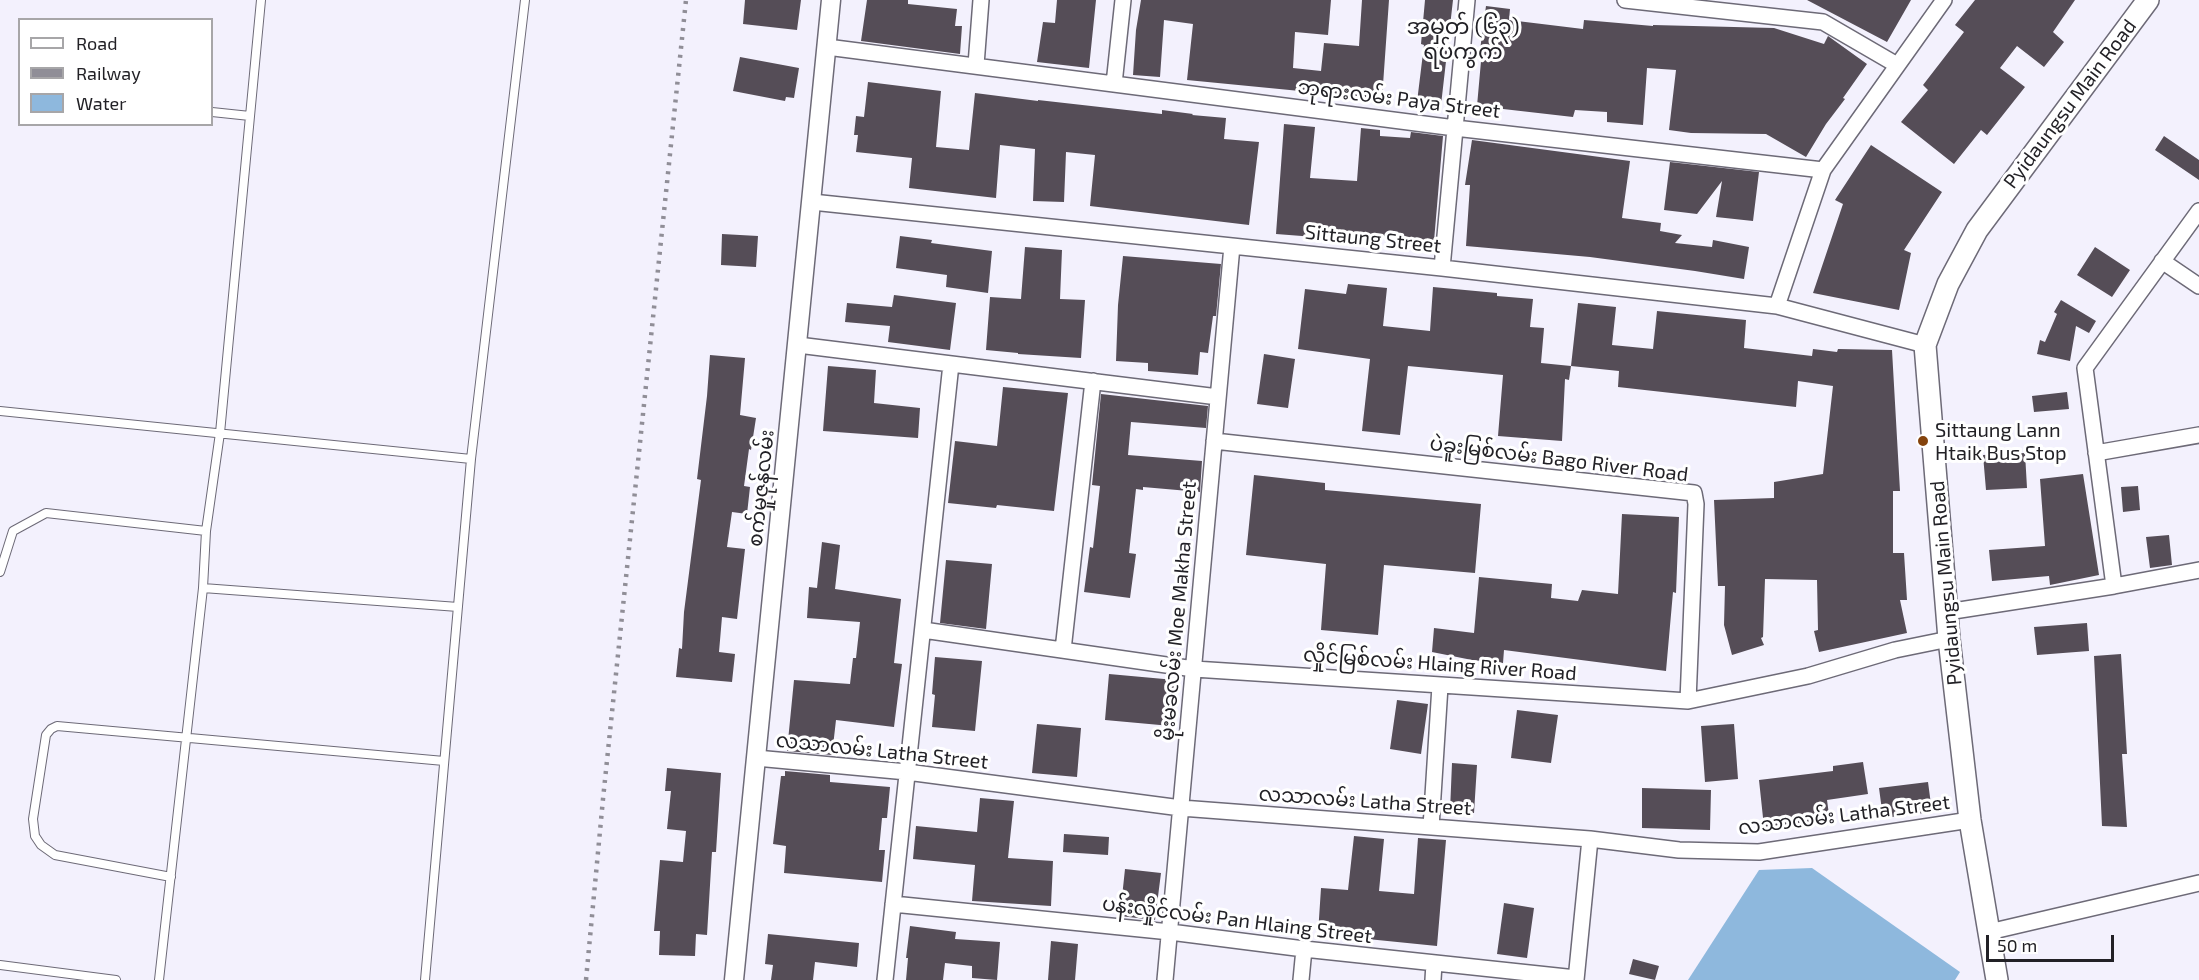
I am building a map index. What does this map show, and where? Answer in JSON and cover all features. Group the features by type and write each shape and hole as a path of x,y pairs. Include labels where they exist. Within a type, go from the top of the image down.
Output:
{"main road":[{"name":"Pyidaungsu Main Road","path":"1997,980 1970,820 1949,639 1925,345 1948,284 1977,230 2148,0"}],"street":[{"name":"စက်မှုဇုန်လမ်း","path":"734,980 831,0"},
{"path":"976,65 981,0"},
{"path":"1114,84 1124,0"},
{"path":"1442,268 1467,0"},
{"path":"1625,0 1740,6 1823,22 1897,65"},
{"path":"1777,306 1823,170 1944,0"},
{"name":"ဘုရားလမ်း Paya Street","path":"827,47 1455,128 1823,170"},
{"name":"Sittaung Street","path":"812,202 1442,268 1777,306 1925,345"},
{"path":"2114,586 2085,368 2199,211"},
{"name":"မိုးမခလမ်း Moe Makha Street","path":"1165,980 1232,246"},
{"path":"2162,261 2199,286"},
{"path":"798,345 1218,397"},
{"path":"885,980 951,364"},
{"path":"1063,650 1093,381"},
{"path":"2096,453 2199,435"},
{"name":"ပဲခူးမြစ်လမ်း Bago River Road","path":"1214,441 1688,491 1694,494 1696,504 1688,701"},
{"path":"1947,612 2114,586 2199,570"},
{"name":"လှိုင်မြစ်လမ်း Hlaing River Road","path":"923,630 1194,669 1688,701 1808,676 1895,650 1949,639"},
{"path":"1431,827 1440,686"},
{"name":"လသာလမ်း Latha Street","path":"756,758 907,772 1181,808 1590,839 1680,850 1759,852 1970,820"},
{"path":"1576,979 1590,839"},
{"path":"1989,932 2199,883"},
{"name":"ပန်းလှိုင်လမ်း Pan Hlaing Street","path":"893,904 1170,932 1576,979"},
{"path":"1301,980 1305,949"},
{"path":"1433,980 1434,963"}],"lane":[{"path":"159,980 203,588 206,531 220,433 261,0"},
{"path":"425,980 471,459 525,0"},
{"path":"213,112 250,116"},
{"path":"0,411 471,459"},
{"path":"0,573 13,531 46,513 206,531"},
{"path":"203,588 458,607"},
{"path":"171,877 55,855 41,845 35,836 33,819 46,735 51,729 57,726 444,761"},
{"path":"0,966 116,980"}],"water":[{"path":"1812,868 1960,972 1955,980 1688,980 1759,870"}],"building":[{"path":"745,0 801,0 797,30 743,24"},
{"path":"867,0 908,0 908,4 957,9 955,26 962,26 960,54 861,41"},
{"path":"1057,0 1096,0 1089,68 1037,62 1043,22 1055,23"},
{"path":"1141,0 1331,0 1328,35 1295,32 1293,68 1321,71 1324,43 1359,46 1362,0 1389,0 1382,99 1187,80 1193,24 1164,20 1160,77 1133,75"},
{"path":"1425,0 1453,0 1441,105 1417,102 1424,45 1421,44"},
{"path":"1807,0 1911,0 1887,42"},
{"path":"1975,0 2075,0 2053,32 2064,42 2044,67 2017,46 2000,68 2025,87 1987,135 1981,130 1954,164 1901,122 1928,90 1923,85 1964,32 1955,25"},
{"path":"1486,6 1510,9 1509,20 1583,29 1584,20 1653,26 1774,28 1824,44 1828,36 1867,64 1806,157 1766,134 1691,133 1669,130 1676,70 1647,68 1643,125 1607,122 1607,112 1575,110 1573,117 1477,106 1482,50 1480,50"},
{"path":"740,57 799,68 794,98 786,97 785,101 733,91"},
{"path":"868,82 941,91 936,147 969,150 975,93 1162,114 1162,110 1226,118 1224,139 1259,142 1249,225 1090,206 1095,155 1066,152 1064,202 1033,201 1035,149 1000,145 996,198 909,188 912,158 856,152 858,135 854,135 856,116 864,117"},
{"path":"1284,124 1315,127 1310,178 1357,181 1361,128 1380,130 1380,136 1410,138 1411,132 1443,136 1434,241 1341,232 1341,239 1276,234"},
{"path":"2164,136 2199,160 2199,180 2155,150"},
{"path":"1472,140 1630,161 1622,218 1661,223 1660,231 1682,235 1675,243 1712,247 1713,240 1749,247 1744,279 1590,257 1466,246 1470,185 1465,185"},
{"path":"1871,145 1942,192 1904,250 1911,253 1899,310 1813,293 1843,204 1835,200"},
{"path":"1670,162 1759,172 1753,221 1716,217 1722,181 1697,214 1664,210"},
{"path":"722,234 758,236 756,267 721,265"},
{"path":"900,236 932,240 931,243 992,251 988,293 946,287 947,275 896,268"},
{"path":"1025,247 1062,250 1060,299 1085,300 1081,358 986,350 990,297 1021,299"},
{"path":"2095,247 2130,270 2112,297 2077,275"},
{"path":"1123,256 1221,264 1216,316 1213,316 1208,353 1200,352 1198,375 1148,371 1148,363 1116,361"},
{"path":"1348,284 1387,288 1383,326 1430,331 1433,287 1533,299 1530,327 1544,328 1541,363 1571,366 1569,380 1565,379 1562,441 1498,436 1503,375 1408,366 1400,435 1362,431 1370,359 1298,349 1305,289 1346,294"},
{"path":"894,295 956,303 950,350 888,342 890,326 845,322 847,303 892,307"},
{"path":"2061,300 2096,321 2089,333 2076,326 2070,361 2037,354 2040,340 2045,342 2057,314 2054,312"},
{"path":"1578,303 1616,307 1612,345 1653,349 1657,311 1746,320 1744,348 1812,356 1813,349 1837,352 1838,349 1892,350 1900,491 1893,491 1893,553 1904,553 1907,600 1900,600 1907,633 1819,652 1814,631 1818,630 1817,580 1765,579 1763,637 1761,638 1764,645 1732,655 1724,625 1725,586 1718,586 1714,500 1774,498 1774,482 1823,474 1833,386 1798,381 1796,407 1618,387 1619,371 1571,366"},
{"path":"1264,354 1295,359 1288,408 1257,404"},
{"path":"710,355 745,358 740,415 756,418 744,486 750,487 747,514 732,512 727,547 745,549 737,619 722,617 719,652 735,654 732,682 676,677 679,648 682,649 684,612 701,480 697,479"},
{"path":"828,366 876,370 874,403 920,408 918,438 823,431"},
{"path":"1003,387 1068,393 1054,511 948,503 955,441 997,446"},
{"path":"2067,392 2069,409 2034,412 2032,396"},
{"path":"1101,394 1208,406 1206,428 1131,422 1128,455 1202,461 1200,492 1143,487 1143,490 1136,489 1129,553 1136,554 1130,598 1084,592 1090,547 1093,548 1100,486 1092,485"},
{"path":"2025,453 2027,488 1986,490 1983,455"},
{"path":"2083,474 2099,575 2050,585 2049,576 1992,581 1989,550 2045,546 2040,479"},
{"path":"1254,475 1325,483 1325,490 1481,504 1475,573 1384,565 1378,635 1321,630 1326,564 1246,555"},
{"path":"2138,486 2140,510 2123,512 2121,487"},
{"path":"1622,514 1679,517 1676,593 1673,592 1666,671 1504,650 1503,663 1432,652 1434,628 1474,633 1479,577 1552,584 1551,598 1578,601 1582,590 1618,594"},
{"path":"2169,535 2172,565 2150,568 2146,537"},
{"path":"822,542 840,545 835,589 901,599 894,663 902,664 894,727 836,720 832,755 787,751 794,680 850,684 853,658 856,658 860,622 807,618 809,587 817,588"},
{"path":"946,560 992,564 986,629 940,623"},
{"path":"2087,623 2089,651 2037,655 2034,627"},
{"path":"2121,654 2127,754 2122,754 2127,827 2102,826 2094,656"},
{"path":"935,657 982,661 975,731 932,727"},
{"path":"1109,674 1175,680 1171,726 1105,720"},
{"path":"1397,700 1428,704 1421,754 1390,749"},
{"path":"1517,710 1558,715 1551,763 1511,758"},
{"path":"1037,724 1081,728 1077,777 1032,773"},
{"path":"1734,724 1738,779 1705,782 1701,726"},
{"path":"1863,762 1868,794 1827,800 1830,822 1795,827 1795,824 1764,827 1759,780 1833,771 1833,766"},
{"path":"1452,763 1477,765 1474,813 1450,811"},
{"path":"667,768 721,773 716,852 712,852 707,935 696,934 695,956 659,955 660,931 654,931 660,860 683,862 686,831 667,829 671,791 665,791"},
{"path":"785,771 830,775 830,782 890,787 887,818 882,818 879,850 885,850 882,882 784,873 786,846 773,844 781,776 785,776"},
{"path":"1928,782 1932,812 1883,818 1879,788"},
{"path":"1642,788 1711,790 1710,830 1642,828"},
{"path":"980,798 1014,801 1008,858 1053,861 1051,906 972,901 975,865 913,859 916,826 977,832"},
{"path":"1064,834 1109,837 1108,855 1063,852"},
{"path":"1354,836 1384,839 1379,891 1414,894 1418,838 1446,840 1437,946 1318,934 1321,888 1348,890"},
{"path":"1125,869 1161,873 1155,920 1120,916"},
{"path":"1504,903 1534,908 1527,958 1497,954"},
{"path":"910,926 956,932 955,939 1000,942 997,980 972,978 972,966 945,963 943,980 906,980"},
{"path":"768,934 859,943 857,967 815,962 813,980 771,980 773,965 765,964"},
{"path":"1051,941 1078,944 1075,980 1048,980"},
{"path":"1633,959 1659,966 1655,980 1629,974"}],"railway":[{"path":"586,980 686,0"}],"place":[{"name":"Sittaung Lann Htaik Bus Stop","path":"1923,441"}],"district":[{"name":"အမှတ် (၆၃) ရပ်ကွက်","path":"1463,40"}]}
